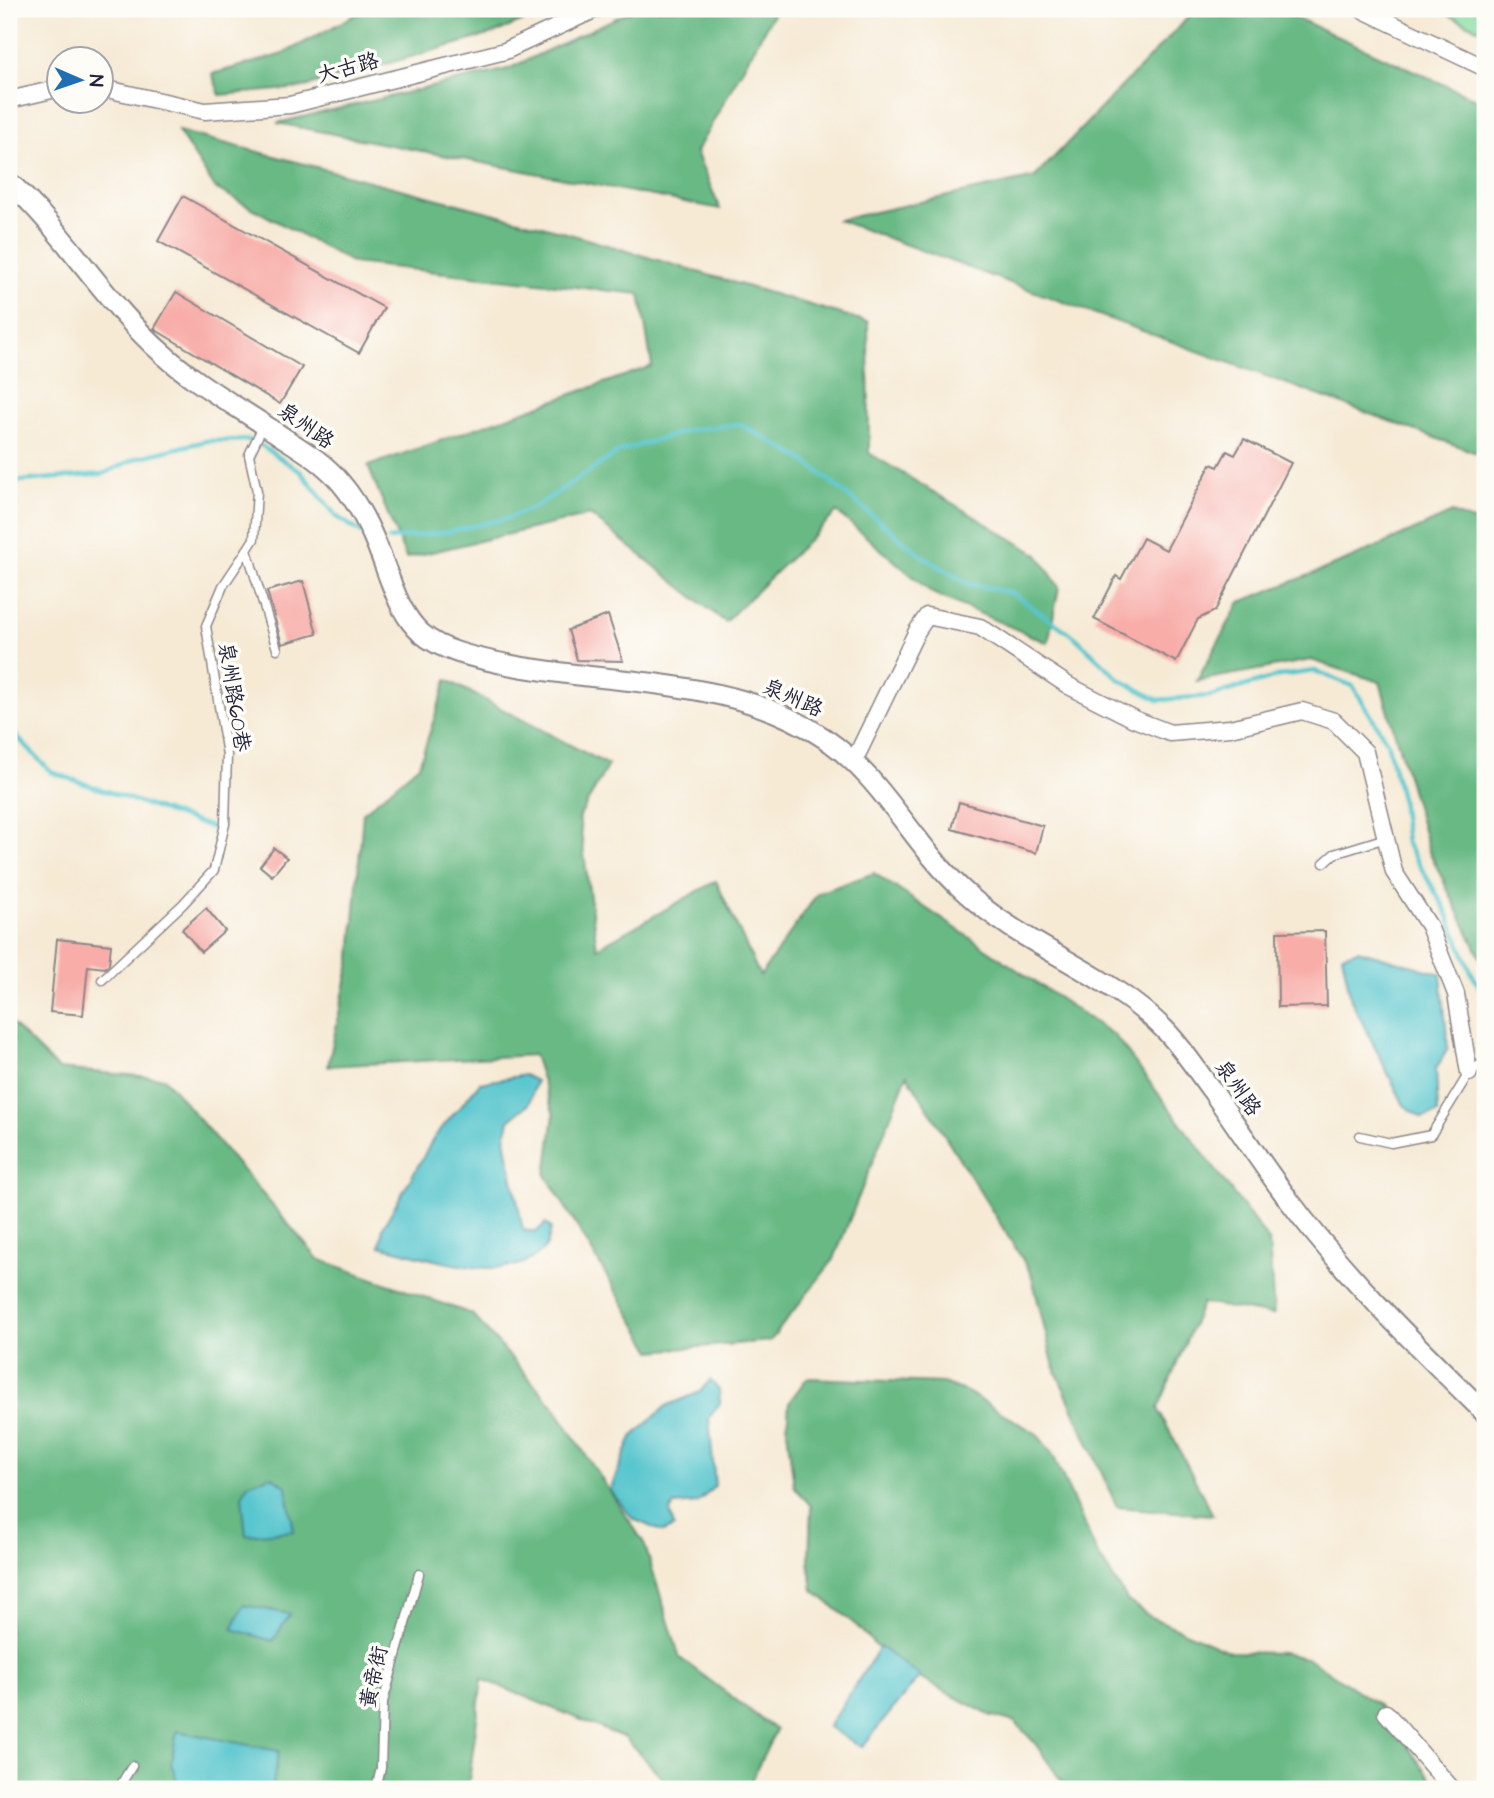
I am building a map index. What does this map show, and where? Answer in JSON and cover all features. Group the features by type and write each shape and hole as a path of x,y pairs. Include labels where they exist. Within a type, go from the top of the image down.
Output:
{"street":[{"name":"大古路","path":"116,91 205,111 290,106 505,51 596,9"},
{"path":"1361,9 1485,68"},
{"path":"9,100 46,91"},
{"name":"泉州路","path":"9,183 29,200 162,354 315,458 342,484 369,527 405,613 422,634 471,657 581,677 672,685 757,705 805,726 854,761 880,790 919,843 967,894 1007,925 1072,963 1144,1011 1166,1031 1187,1055 1290,1201 1347,1273 1485,1413"},
{"path":"854,761 917,631 927,616 980,627 1069,686 1134,719 1170,733 1230,728 1302,711 1335,720 1365,752 1394,872 1429,926 1456,994 1469,1073"},
{"path":"1386,1713 1452,1789"}],"lane":[{"name":"泉州路60巷","path":"102,980 183,904 214,870 225,824 227,755 206,626 223,586 254,539 257,491 249,455 264,424"},
{"path":"247,550 277,649"},
{"path":"1324,863 1334,854 1386,838"},
{"path":"1360,1136 1391,1143 1431,1135 1469,1073 1485,1061"},
{"name":"黃帝街","path":"376,1789 382,1768 383,1702 419,1574"},
{"path":"118,1789 132,1766"}],"green space":[{"path":"366,9 552,9 492,34 301,88 220,95 212,74 283,54"},
{"path":"635,9 776,9 696,152 720,209 277,123 508,69"},
{"path":"1196,9 1277,9 1485,103 1485,456 838,220 1035,177"},
{"path":"1436,9 1485,9 1485,32"},
{"path":"178,131 546,227 868,322 869,453 1038,555 1059,587 1048,643 932,593 837,512 725,622 590,515 406,558 368,466 652,366 640,294 353,263 215,188"},
{"path":"1452,513 1485,526 1485,967 1429,851 1380,682 1311,660 1197,681 1240,602 1345,561"},
{"path":"447,680 608,765 579,818 597,948 716,881 760,976 818,893 874,873 1115,1036 1269,1241 1274,1315 1202,1303 1158,1409 1213,1515 1117,1507 1054,1367 1031,1273 907,1075 834,1259 770,1341 652,1351 546,1175 554,1115 534,1055 328,1066 351,957 363,813 419,765"},
{"path":"9,1021 58,1069 164,1078 318,1259 472,1314 552,1404 644,1543 680,1658 776,1730 747,1789 673,1789 625,1738 482,1679 468,1789 24,1789 9,1774"},
{"path":"807,1378 943,1383 967,1392 1037,1434 1053,1455 1097,1553 1128,1601 1151,1617 1230,1652 1284,1653 1309,1659 1377,1704 1437,1787 1443,1789 1067,1789 1034,1742 1015,1722 989,1715 893,1664 857,1626 813,1590 809,1560 811,1506 794,1486 787,1430 789,1402"}],"water":[{"path":"1358,950 1441,974 1448,1048 1436,1069 1438,1113 1422,1118 1404,1105 1351,1000 1342,955"},
{"path":"524,1075 536,1081 529,1104 509,1120 505,1139 523,1230 536,1232 546,1223 551,1228 545,1248 530,1260 511,1266 490,1268 442,1262 380,1246 383,1227 435,1136 480,1083"},
{"path":"710,1380 719,1390 720,1403 709,1418 715,1486 697,1503 674,1505 670,1512 674,1527 663,1532 633,1519 610,1490 632,1437 666,1406 700,1392"},
{"path":"271,1476 286,1486 294,1531 246,1535 242,1496 248,1484"},
{"path":"244,1605 290,1614 273,1641 232,1629"},
{"path":"880,1647 920,1676 862,1747 828,1727"},
{"path":"177,1731 279,1751 272,1789 189,1789 178,1784 171,1763"}],"building":[{"path":"183,196 384,308 359,353 158,241"},
{"path":"176,292 302,367 280,404 154,329"},
{"path":"1244,439 1291,463 1215,611 1198,619 1176,662 1094,619 1116,576 1121,579 1143,538 1166,550 1211,464 1218,467 1227,451 1235,455"},
{"path":"303,581 317,634 282,644 267,591"},
{"path":"608,615 623,661 577,660 568,630"},
{"path":"959,802 1043,826 1036,853 952,829"},
{"path":"274,848 287,858 272,876 260,866"},
{"path":"206,908 225,931 201,952 182,929"},
{"path":"1325,931 1327,1006 1278,1007 1277,932"},
{"path":"57,939 111,945 109,964 105,968 88,966 83,1015 50,1012"}],"waterway":[{"path":"389,539 448,532 508,518 535,507 620,451 690,430 740,424 804,460 922,556 966,583 1012,593 1075,637 1119,679 1158,700 1211,696 1279,676 1315,671 1353,686 1387,742 1401,798 1406,843 1445,908 1471,972 1485,997"},
{"path":"9,482 103,474 137,458 206,441 250,440"},
{"path":"262,446 301,472 337,517 365,535"},
{"path":"9,721 16,736 51,772 219,830"}]}
